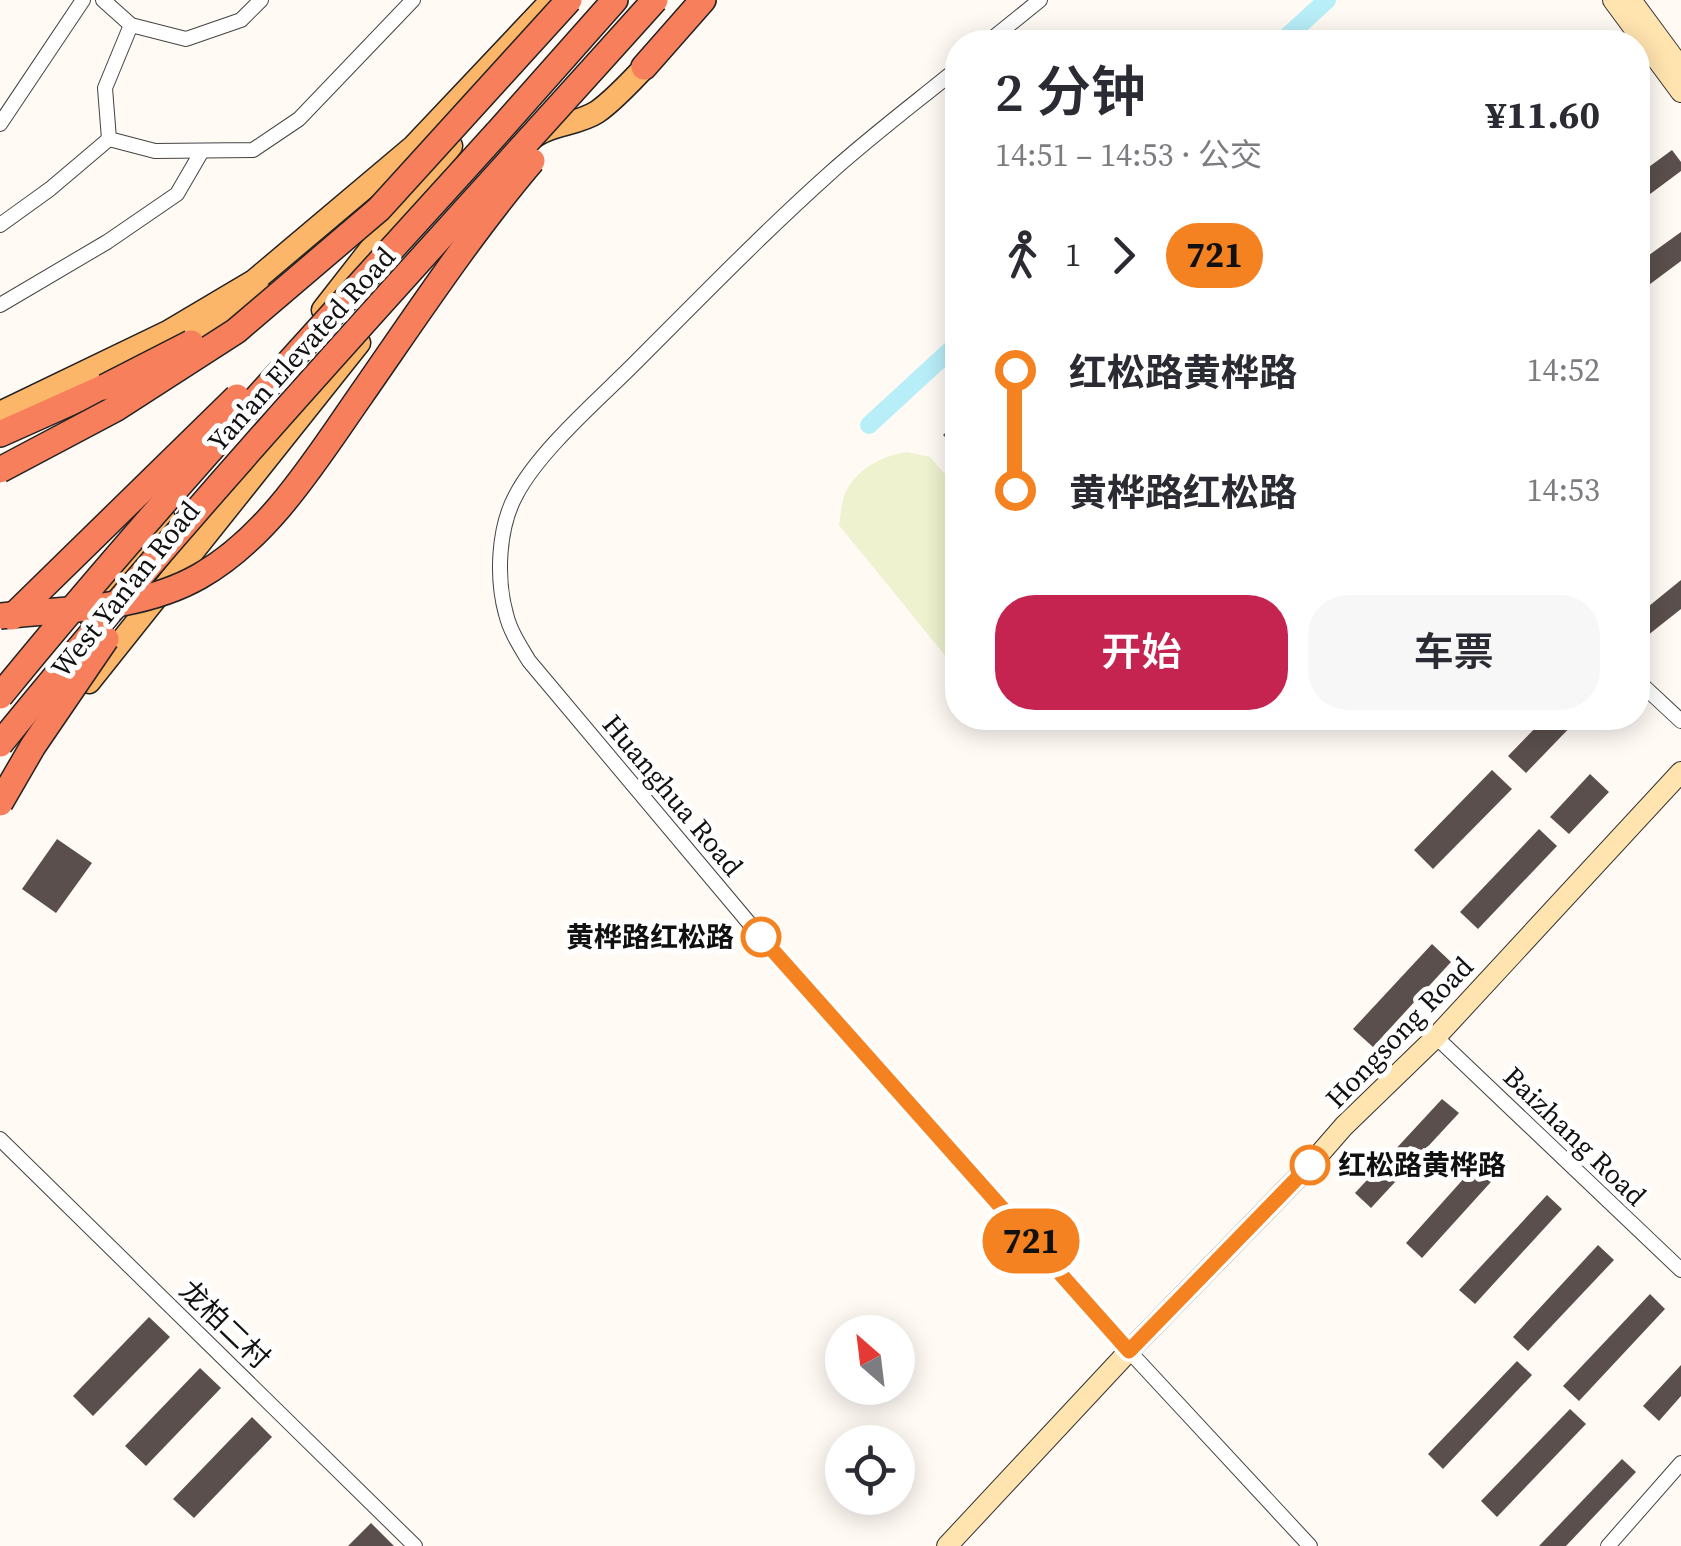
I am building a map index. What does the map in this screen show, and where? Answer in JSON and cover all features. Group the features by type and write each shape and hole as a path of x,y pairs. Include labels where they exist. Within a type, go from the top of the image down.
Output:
{"highway":[{"path":"0,470 115,409 236,331 380,209 568,0"},
{"name":"Yan'an Elevated Road","path":"0,696 239,419 614,0"},
{"name":"Yan'an Elevated Road","path":"0,744 73,654 250,452 654,0"},
{"path":"0,614 113,604 160,594 201,576 240,548 310,469 438,284 521,173 665,0"},
{"path":"644,67 703,0"},
{"path":"0,628 218,416 497,133"},
{"path":"0,434 106,387 240,317 309,268"},
{"path":"0,614 218,416"},
{"path":"0,803 74,684 157,568 250,452"}],"main road":[{"path":"0,414 168,332 254,280 413,147 552,0"},
{"name":"West Yan'an Road","path":"0,735 457,138 585,0"},
{"name":"West Yan'an Road","path":"0,794 501,166 539,132 597,112 713,0"},
{"path":"413,147 457,138"},
{"path":"0,445 151,369 270,291 457,138"},
{"path":"374,243 381,201"}],"street":[{"path":"0,124 83,0"},
{"path":"103,0 131,25 186,39 241,20 261,0"},
{"path":"109,139 155,151 253,150 299,119 413,0"},
{"path":"1006,30 1040,0"},
{"path":"1614,0 1636,30"},
{"path":"1631,0 1681,68"},
{"path":"109,139 105,88 131,25"},
{"path":"1650,49 1681,92"},
{"name":"Huanghua Road","path":"945,79 830,173 757,242 529,473 514,497 506,521 500,586 506,615 529,662 760,936 1129,1351 1310,1546"},
{"path":"0,225 50,190 109,139"},
{"path":"0,305 107,242 176,194 202,152"},
{"path":"1650,692 1681,721"},
{"name":"Hongsong Road","path":"948,1546 1344,1126 1436,1036 1681,772"},
{"name":"Baizhang Road","path":"1436,1036 1681,1270"},
{"name":"龙柏二村","path":"0,1139 415,1546"},
{"path":"1608,1546 1681,1463"}],"green space":[{"path":"907,452 930,457 945,474 945,655 839,525 844,496 851,484 864,470"}],"building":[{"path":"1672,150 1681,162 1681,171 1650,194 1650,166"},
{"path":"1681,232 1681,261 1650,284 1650,254"},
{"path":"1681,580 1681,609 1650,634 1650,605"},
{"path":"1533,730 1567,730 1526,773 1508,756"},
{"path":"1492,770 1512,789 1433,869 1414,850"},
{"path":"1590,774 1609,792 1569,834 1550,817"},
{"path":"1539,829 1557,846 1478,929 1460,912"},
{"path":"57,839 92,863 56,913 22,889"},
{"path":"1432,944 1451,962 1373,1047 1353,1029"},
{"path":"1442,1099 1459,1113 1371,1208 1355,1193"},
{"path":"1492,1147 1509,1162 1422,1258 1406,1243"},
{"path":"1547,1195 1562,1209 1475,1304 1459,1290"},
{"path":"1598,1245 1614,1260 1528,1351 1513,1337"},
{"path":"1650,1294 1665,1309 1579,1401 1563,1386"},
{"path":"149,1317 170,1337 93,1416 73,1396"},
{"path":"1517,1361 1532,1375 1443,1469 1428,1454"},
{"path":"1681,1365 1681,1396 1659,1421 1643,1406"},
{"path":"200,1368 221,1388 146,1466 125,1446"},
{"path":"1570,1409 1586,1424 1497,1517 1481,1501"},
{"path":"252,1417 272,1437 194,1518 173,1499"},
{"path":"1622,1459 1636,1472 1566,1546 1539,1546"},
{"path":"371,1523 394,1546 348,1546"}],"waterway":[{"path":"1294,30 1327,0"},
{"path":"869,425 945,355"}],"bus line":[{"name":"721","path":"761,937 1129,1351 1310,1165"}],"place":[{"name":"黄桦路红松路","path":"761,937"},
{"name":"红松路黄桦路","path":"1310,1165"}]}
